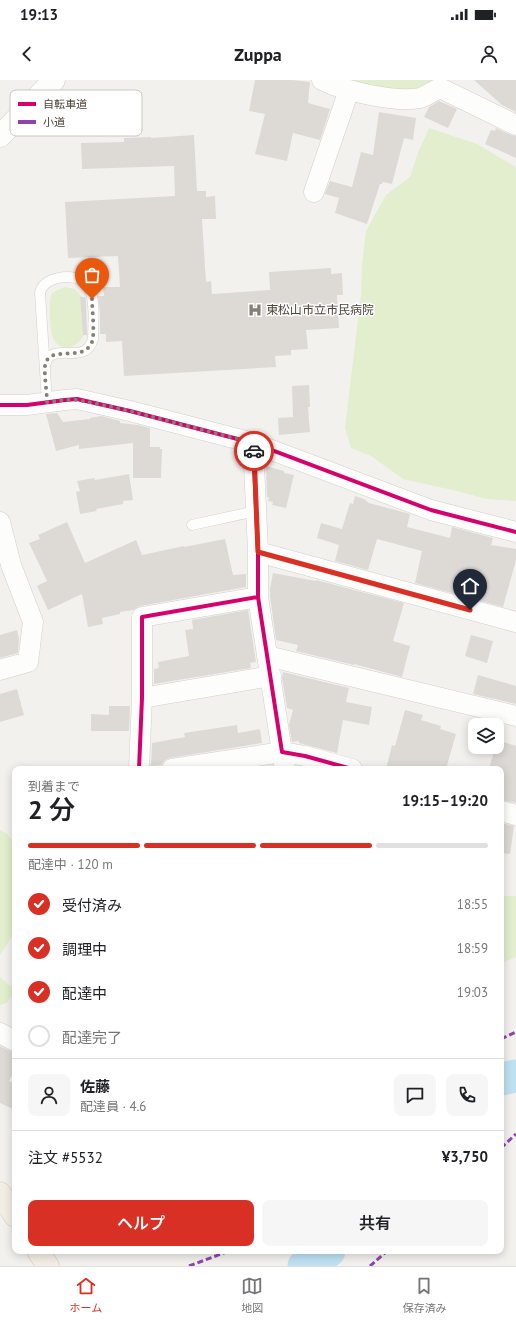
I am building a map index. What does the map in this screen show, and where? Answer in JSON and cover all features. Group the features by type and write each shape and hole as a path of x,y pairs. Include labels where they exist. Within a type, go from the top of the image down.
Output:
{"main road":[{"path":"0,1193 12,1211"},
{"path":"40,1254 48,1266"}],"street":[{"path":"44,90 54,80"},
{"path":"322,80 349,90 396,99 422,97 440,84 514,121"},
{"path":"314,192 349,90"},
{"path":"1,134 10,125"},
{"path":"0,405 27,405 64,400 77,400 130,411 253,443 431,510 516,532"},
{"path":"253,443 258,552 258,597 284,761"},
{"path":"0,522 5,567 33,622 28,662 0,670"},
{"path":"258,552 516,622"},
{"path":"139,766 142,698 142,617 258,597"},
{"path":"267,656 516,716"},
{"path":"142,698 271,676"},
{"path":"214,766 284,761 305,756 341,766"},
{"path":"504,812 516,815"},
{"path":"0,1033 12,1039"}],"lane":[{"path":"45,365 49,357 53,354 73,354 86,349 92,343 91,295 87,285 78,278 68,277 56,279 46,283 41,290 45,365 47,402"},
{"path":"192,525 256,511"}],"green space":[{"path":"340,80 432,80 432,82 412,93"},
{"path":"429,128 477,144 516,167 516,501 486,499 403,479 371,456 351,448 345,428 361,295 362,265 366,231 386,195 410,177 419,150"},
{"path":"65,287 75,289 82,297 80,298 84,335 78,343 69,347 60,346 56,343 52,335 50,320 51,295 53,292"},
{"path":"0,830 6,833 12,840 12,938 0,955"},
{"path":"504,896 516,896 516,957 504,962"},
{"path":"0,977 12,987 12,995 7,1003 0,1005"}],"building":[{"path":"255,80 292,80 310,82 308,103 330,109 320,140 293,133 287,161 255,154 265,114 249,111"},
{"path":"474,80 516,80 516,112 502,105"},
{"path":"439,101 457,109 448,128 424,117 429,107"},
{"path":"379,112 416,118 413,140 404,138 392,184 383,182 380,184 367,224 335,213 339,198 325,194 330,181 352,187 361,152 373,155"},
{"path":"496,128 516,136 516,158 485,144 491,130 495,131"},
{"path":"194,135 197,191 206,191 206,197 215,196 216,219 202,219 206,282 211,281 212,294 270,290 269,272 331,268 331,274 342,273 343,295 337,295 339,328 306,330 308,349 291,350 291,355 275,356 276,367 124,376 122,341 106,342 106,334 100,334 98,296 104,296 103,287 120,287 118,256 68,258 65,202 175,196 174,166 82,169 81,143 124,142 124,138"},
{"path":"80,297 85,297 86,301 87,335 83,335"},
{"path":"309,385 310,407 308,407 310,432 279,435 278,418 293,417 292,386"},
{"path":"57,413 63,422 90,419 101,416 120,421 120,423 150,428 150,447 160,447 160,449 162,449 161,478 133,478 133,443 79,449 79,445 56,451 46,414"},
{"path":"266,466 294,475 286,508 272,505 273,502 268,501 269,497 267,497"},
{"path":"129,474 133,500 123,501 123,504 96,509 97,511 80,514 76,492 80,491 77,481 94,478 95,480"},
{"path":"355,496 364,499 369,503 410,514 407,527 450,538 452,527 493,538 491,545 516,549 516,560 503,607 415,583 422,551 377,539 368,570 335,561 339,545 317,538 321,523 342,529 350,503 353,504"},
{"path":"67,522 85,563 136,540 142,555 225,539 233,575 246,574 246,587 140,606 133,610 120,612 120,614 102,618 103,624 88,627 82,594 48,610 37,586 47,581 29,543 40,539 38,535"},
{"path":"273,573 316,580 404,603 393,641 410,646 402,677 296,651 298,645 276,640 270,596"},
{"path":"248,610 256,662 250,663 251,668 154,684 154,669 159,668 158,662 189,656 185,630 193,629 192,620"},
{"path":"17,630 19,639 18,653 0,658 0,635"},
{"path":"471,635 493,641 487,663 465,656"},
{"path":"283,672 349,688 346,702 372,707 369,725 343,720 337,753 299,743 299,741 292,742 289,725 293,710 287,708 282,678"},
{"path":"478,675 516,686 516,704 473,694"},
{"path":"17,689 24,715 0,722 0,694"},
{"path":"109,706 130,706 129,731 91,731 91,714 109,715"},
{"path":"405,710 423,715 421,720 441,726 440,729 456,734 447,766 387,766 392,745 395,746"},
{"path":"237,725 238,733 260,729 262,743 170,758 165,760 161,765 151,766 152,743 185,737 184,733"},
{"path":"504,742 516,746 516,803 504,801 504,766 490,766 493,754 504,754"},
{"path":"504,824 514,826 510,854 504,853"},
{"path":"0,1046 12,1051 12,1074 9,1081 12,1082 12,1109 0,1103"}],"waterway":[{"path":"504,1078 516,1076"},
{"path":"304,1266 324,1254"}],"marked path":[{"path":"504,1038 516,1032"},
{"path":"504,1145 516,1134"},
{"path":"189,1266 221,1254"},
{"path":"370,1266 384,1254"}],"cycle path":[{"path":"0,405 27,405 77,399 130,411 253,443 431,510 516,532"},
{"path":"253,443 258,552 258,597 282,752 305,756 341,766"},
{"path":"139,766 142,698 142,617 258,597"}],"way so far":[{"path":"92,299 92,343 80,352 73,354 53,354 49,357 45,365 47,402 77,400 130,411 253,443 254,451"}],"place":[{"name":"東松山市立市民病院","path":"255,310"}],"route":[{"path":"254,451 258,552 470,610"}]}
